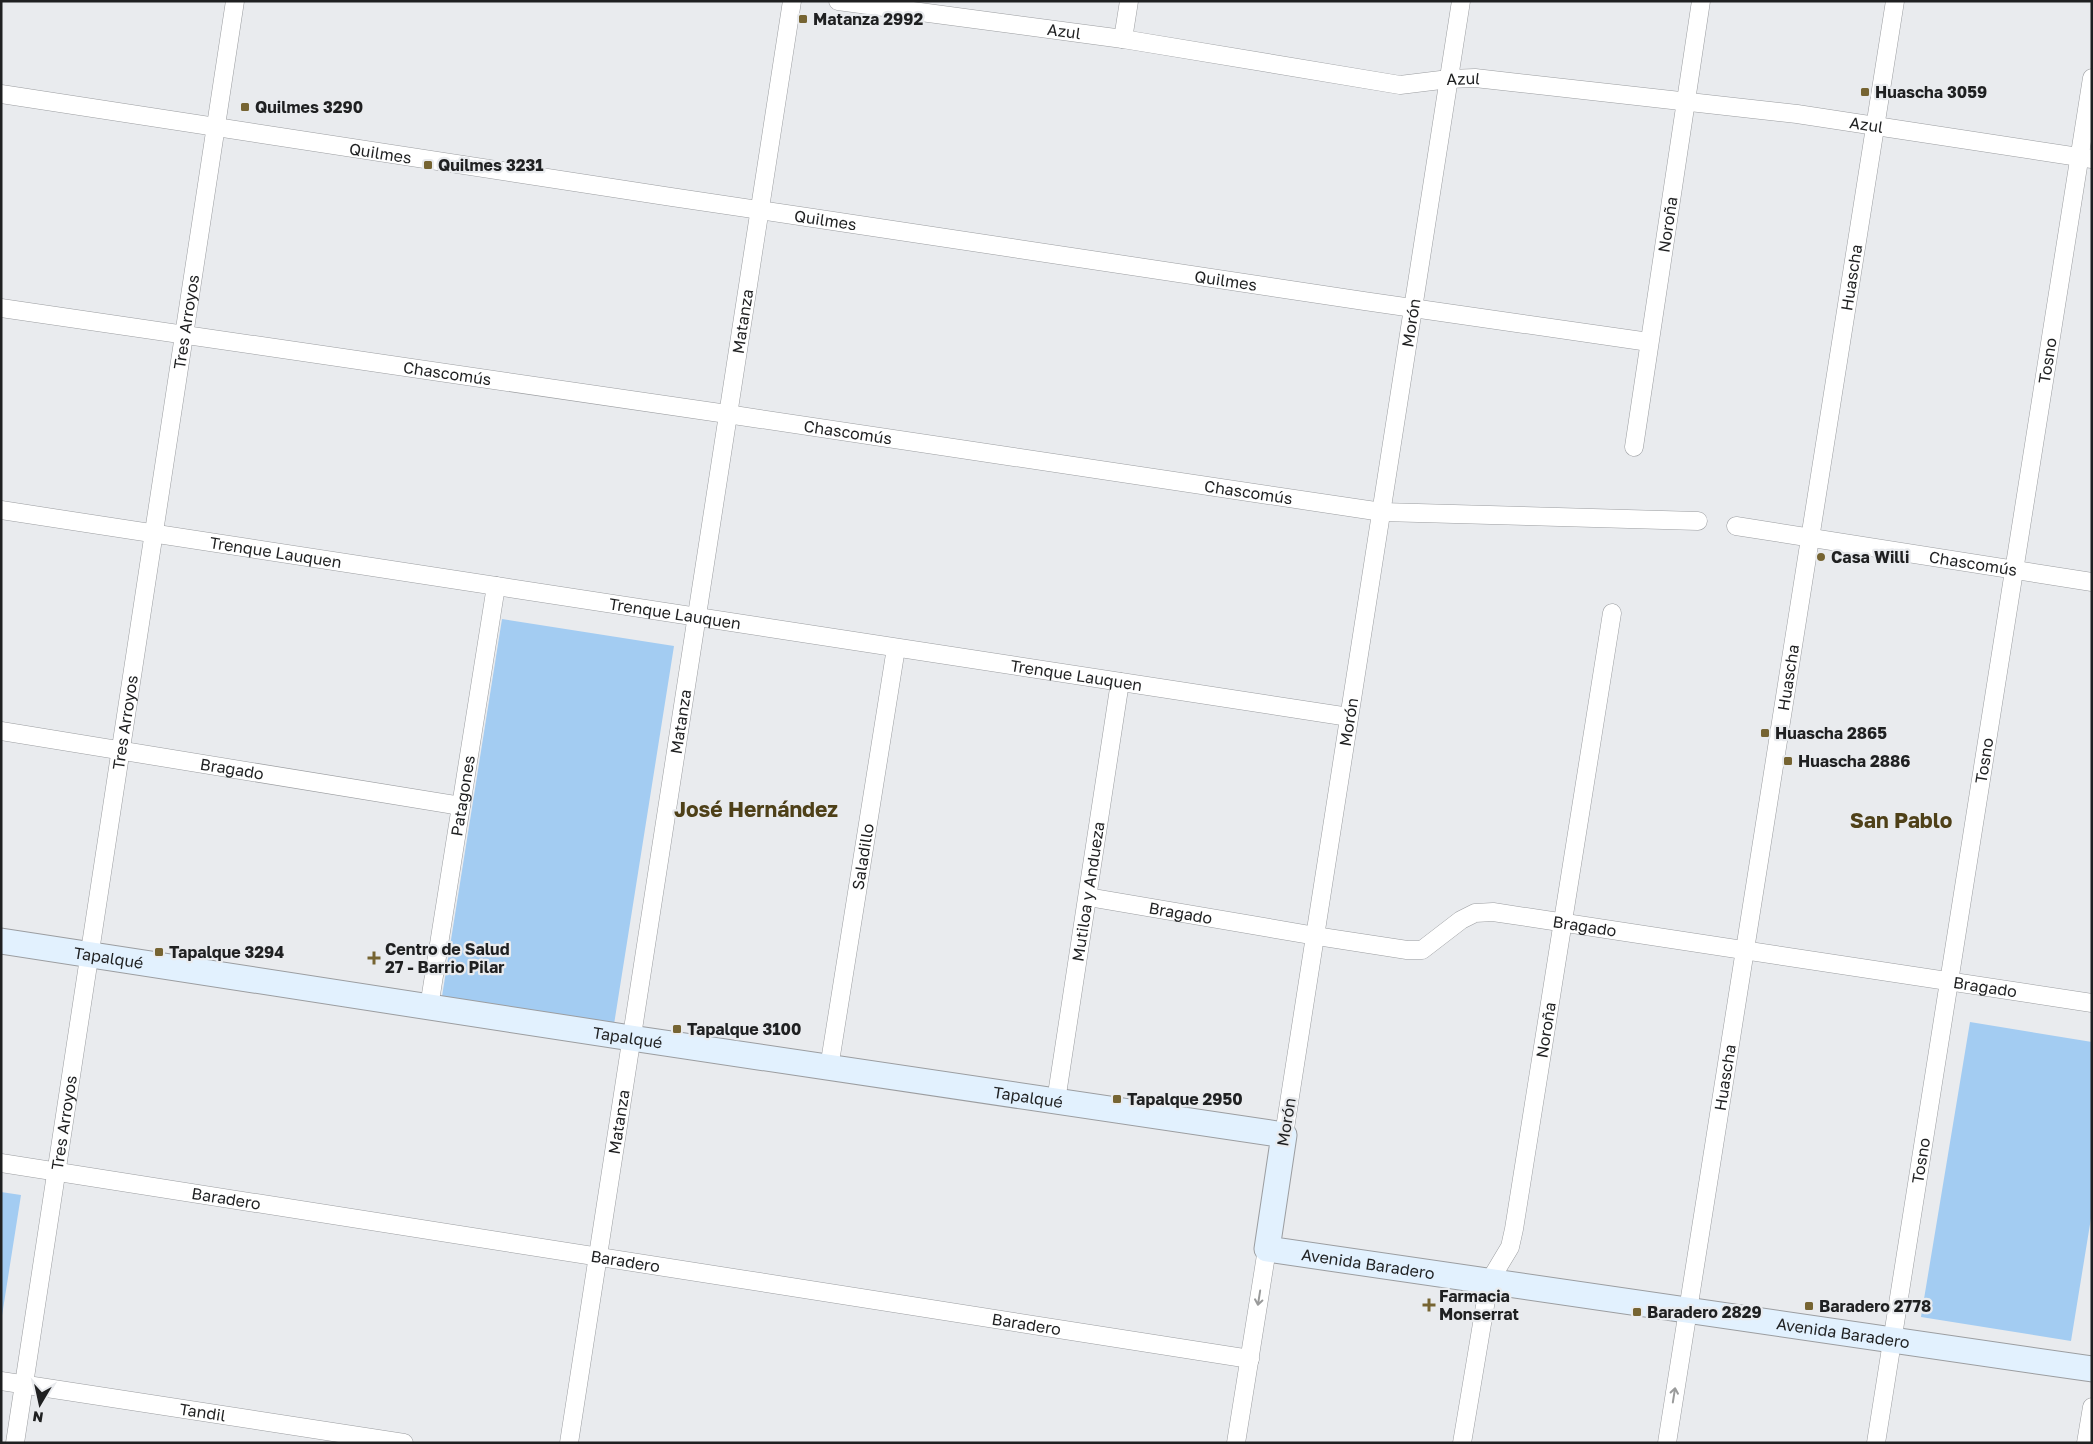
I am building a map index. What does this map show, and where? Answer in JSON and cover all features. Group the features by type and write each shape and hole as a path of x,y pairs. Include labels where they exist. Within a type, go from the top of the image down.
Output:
{"main road":[{"name":"Tapalqué","path":"1,941 829,1068 1284,1135"},
{"name":"Morón","path":"1267,1249 1284,1135"},
{"name":"Avenida Baradero","path":"1267,1249 2092,1369"}],"street":[{"name":"Tres Arroyos","path":"15,1443 235,1"},
{"name":"Matanza","path":"569,1443 792,1"},
{"name":"Azul","path":"838,1 1123,39 1400,85 1476,78 1797,114 2085,158"},
{"path":"1123,39 1129,1"},
{"name":"Morón","path":"1284,1135 1461,1"},
{"name":"Noroña","path":"1634,447 1701,1"},
{"name":"Huascha","path":"1668,1443 1687,1310 1746,950 1895,1"},
{"name":"Tosno","path":"1876,1443 2014,570 2085,158 2092,78"},
{"name":"Quilmes","path":"1,94 1412,309 1649,342"},
{"name":"Chascomús","path":"1,308 1382,512 1698,521"},
{"name":"Trenque Lauquen","path":"1,510 1349,717"},
{"name":"Chascomús","path":"1736,526 2092,582"},
{"name":"Patagones","path":"429,1007 496,586"},
{"name":"Noroña","path":"1462,1443 1489,1282 1510,1246 1514,1229 1612,613"},
{"name":"Saladillo","path":"829,1068 896,648"},
{"name":"Mutiloa y Andueza","path":"1056,1101 1120,682"},
{"name":"Bragado","path":"1,731 461,806"},
{"name":"Bragado","path":"1088,897 1407,950 1422,950 1461,920 1475,913 1493,912 2092,1004"},
{"name":"Baradero","path":"1,1163 1250,1359"},
{"name":"Morón","path":"1236,1443 1267,1249"},
{"name":"Tandil","path":"1,1381 404,1443"},
{"path":"2086,1443 2092,1407"}],"shaded area":[{"path":"502,619 674,646 612,1037 440,1009"},
{"path":"1970,1022 2092,1042 2092,1212 2071,1341 1921,1317"},
{"path":"1,1192 21,1195 1,1322"}],"place":[{"name":"Matanza 2992","path":"803,19"},
{"name":"Huascha 3059","path":"1865,92"},
{"name":"Quilmes 3290","path":"245,107"},
{"name":"Quilmes 3231","path":"428,165"},
{"name":"Casa Willi","path":"1821,557"},
{"name":"Huascha 2865","path":"1765,733"},
{"name":"Huascha 2886","path":"1788,761"},
{"name":"Tapalque 3294","path":"159,952"},
{"name":"Centro de Salud 27 - Barrio Pilar","path":"374,958"},
{"name":"Tapalque 3100","path":"677,1029"},
{"name":"Tapalque 2950","path":"1117,1099"},
{"name":"Farmacia Monserrat","path":"1429,1305"},
{"name":"Baradero 2778","path":"1809,1306"},
{"name":"Baradero 2829","path":"1637,1312"}],"district":[{"name":"José Hernández","path":"756,809"},
{"name":"San Pablo","path":"1901,820"}]}
